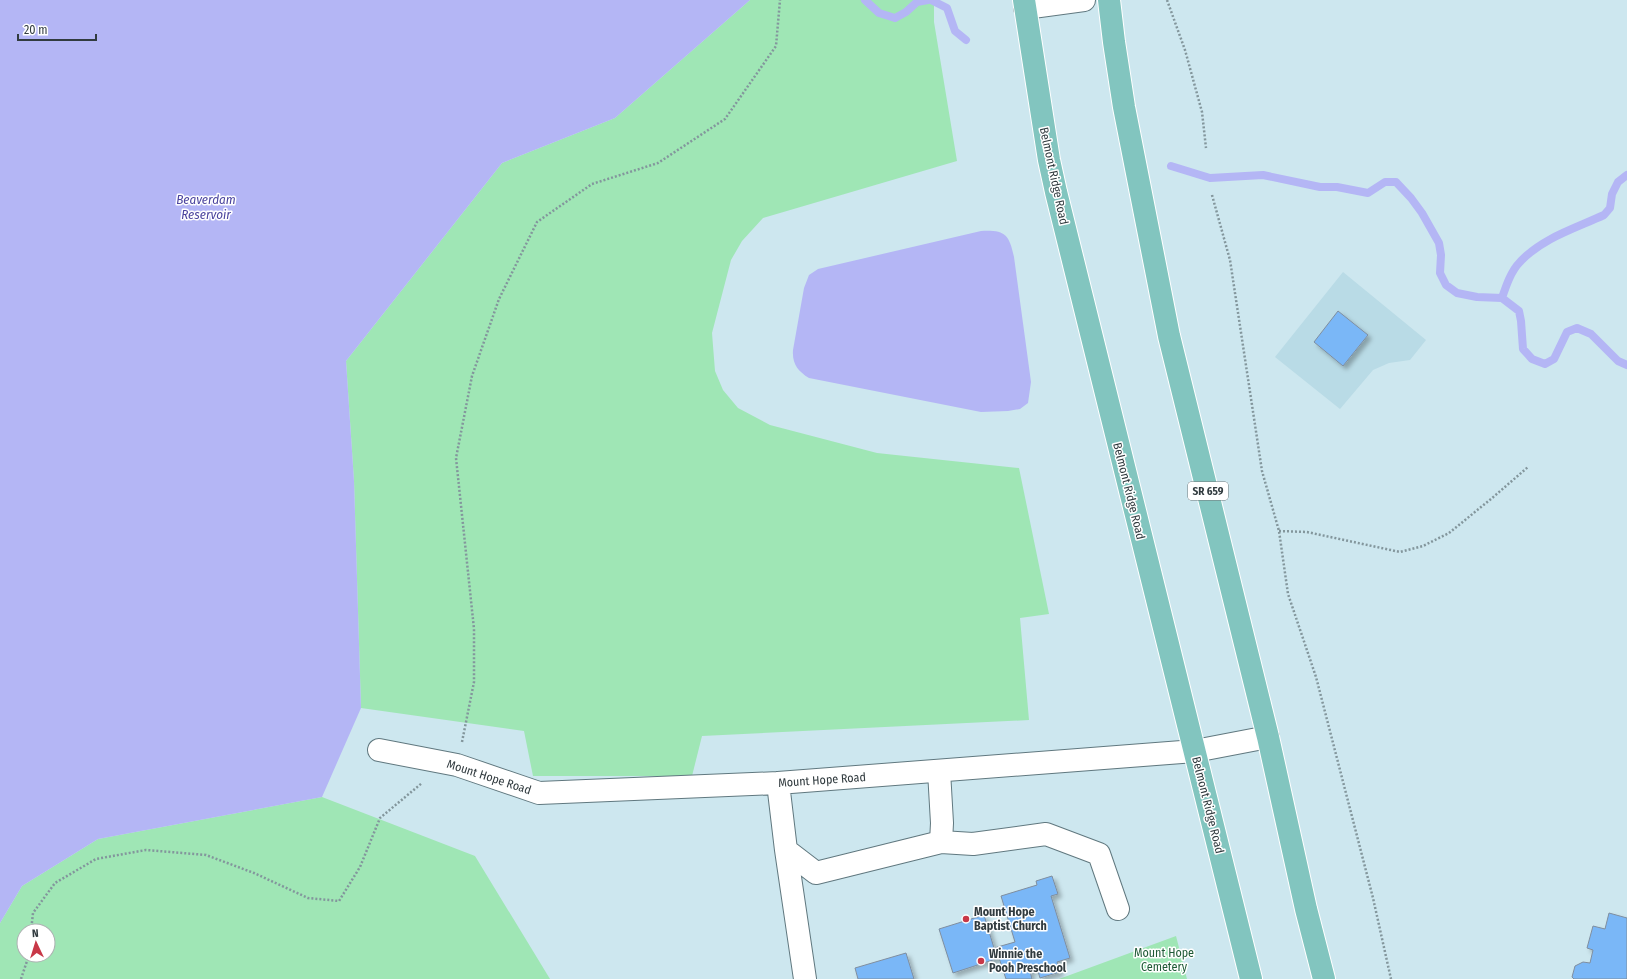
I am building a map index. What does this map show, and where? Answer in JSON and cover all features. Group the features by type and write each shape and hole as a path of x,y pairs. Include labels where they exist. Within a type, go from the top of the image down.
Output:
{"main road":[{"name":"SR 659","path":"1109,0 1124,107 1170,336 1268,736 1306,909 1324,979"},
{"name":"Belmont Ridge Road","path":"1025,4 1049,160 1056,192 1114,432 1251,979"}],"street":[{"path":"1025,4 1084,0"},
{"name":"Mount Hope Road","path":"379,750 457,765 539,793 778,783 1195,751 1268,736"},
{"path":"939,771 942,823 941,842"},
{"path":"778,783 786,850 805,979"},
{"path":"786,850 816,873 941,842 973,844 1046,834 1099,854 1118,909"}],"path":[{"path":"457,765 474,682 474,629 456,458 472,376 499,299 537,222 592,184 658,163 725,119 776,46 780,0"},
{"path":"1167,0 1185,50 1202,112 1206,148"},
{"path":"1212,195 1230,260 1262,471 1279,531 1288,594 1316,677 1373,898 1391,979"},
{"path":"1279,531 1307,532 1400,552 1423,546 1449,533 1491,499 1528,466"},
{"path":"32,923 33,914 55,884 96,859 146,850 206,855 254,873 308,898 339,901 360,867 380,818 424,781"},
{"path":"22,979 27,963"}],"shaded area":[{"path":"1343,272 1426,340 1410,360 1389,363 1373,370 1340,409 1275,357"}],"green space":[{"path":"750,0 934,0 934,22 957,161 763,218 742,241 731,260 712,333 715,371 723,390 738,408 770,425 877,453 1019,468 1049,614 1020,618 1029,720 702,736 692,776 533,776 524,731 361,708 354,481 346,361 502,163 615,118"},
{"path":"322,797 475,856 550,979 0,979 0,923 22,886 98,839"},
{"name":"Mount Hope Cemetery","path":"1176,936 1187,979 1059,979"}],"water":[{"name":"Beaverdam Reservoir","path":"0,0 750,0 615,118 502,163 346,361 354,481 361,708 322,797 98,839 22,886 0,923"},
{"path":"981,231 996,231 1005,235 1008,238 1014,257 1031,382 1028,403 1020,409 981,412 809,378 796,367 793,350 804,288 809,275 818,269"}],"building":[{"path":"1338,311 1368,335 1343,366 1314,342"},
{"path":"1052,876 1058,894 1051,896 1070,958 1057,962 1060,972 1040,978 1037,968 1030,971 1032,979 1006,979 999,958 953,973 939,929 984,915 994,948 1015,942 1001,896 1037,885 1036,881"},
{"path":"1609,913 1627,918 1627,979 1574,979 1572,977 1575,966 1583,962 1590,963 1593,950 1587,948 1593,926 1605,929"},
{"path":"906,953 914,979 858,979 855,968"}],"waterway":[{"path":"865,0 879,13 895,18 906,12 917,2 928,0"},
{"path":"931,0 947,8 955,31 966,40"},
{"path":"1171,166 1210,178 1263,175 1320,187 1337,187 1368,193 1385,182 1396,182 1411,198 1422,213 1439,243 1441,255 1440,273 1446,285 1457,293 1477,297 1502,298 1519,311 1523,349 1532,359 1545,364 1554,359 1567,332 1577,328 1591,334 1618,361 1627,365"},
{"path":"1502,298 1511,274 1520,262 1538,246 1571,229 1604,215 1610,208 1612,194 1618,182 1627,175"}],"place":[{"name":"Mount Hope Baptist Church","path":"966,919"},
{"name":"Winnie the Pooh Preschool","path":"981,961"}]}
